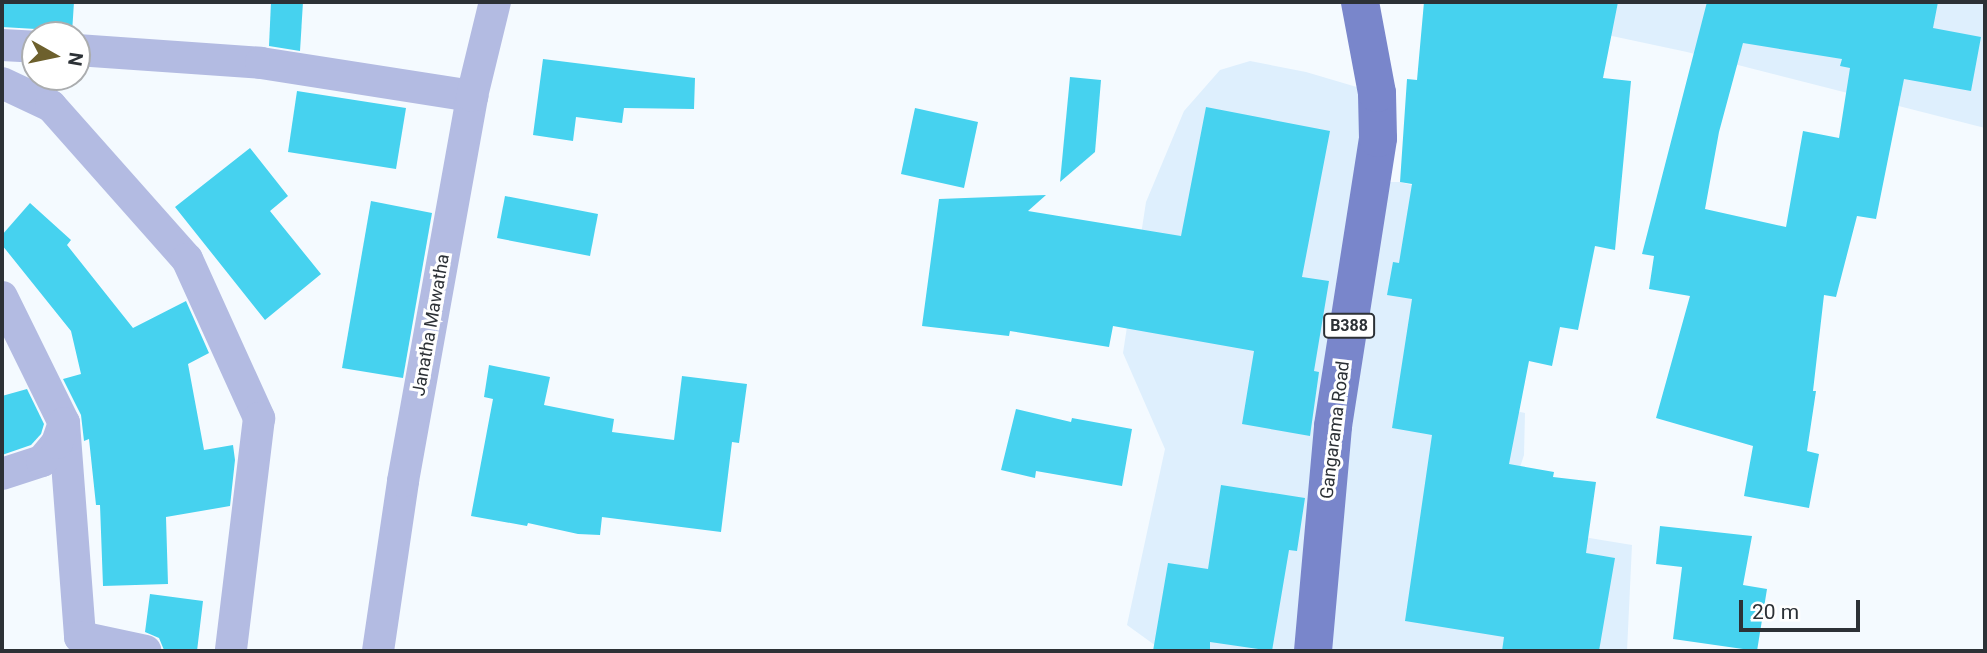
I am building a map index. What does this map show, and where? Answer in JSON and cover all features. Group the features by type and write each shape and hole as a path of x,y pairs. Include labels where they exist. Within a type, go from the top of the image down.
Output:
{"main road":[{"name":"Gangarama Road","path":"1313,651 1333,426 1378,138 1377,93 1360,2"}],"street":[{"name":"Janatha Mawatha","path":"378,651 404,481 472,96 495,2"},
{"path":"2,45 21,46"},
{"path":"91,51 261,63 472,96"},
{"path":"2,83 51,106 187,259 259,418 230,651"},
{"path":"2,297 64,423 80,637 146,651"},
{"path":"2,474 42,461 57,443 64,423"}],"shaded area":[{"path":"1453,2 1985,2 1985,128 1687,52"},
{"path":"1250,61 1306,72 1377,93 1372,182 1400,182 1456,197 1460,399 1525,413 1524,455 1513,489 1492,522 1632,545 1627,651 1163,651 1127,625 1165,449 1123,353 1146,202 1184,111 1220,70"}],"building":[{"path":"2,2 74,2 73,21 21,21 21,28 2,27"},
{"path":"271,2 303,2 300,51 269,46"},
{"path":"1424,2 1618,2 1603,78 1631,81 1615,250 1595,246 1578,330 1560,327 1552,366 1529,361 1509,464 1554,472 1553,477 1596,482 1586,553 1615,558 1599,651 1502,651 1504,637 1405,621 1432,435 1392,428 1412,299 1387,295 1393,262 1399,263 1412,184 1400,182 1407,79 1417,80"},
{"path":"1707,2 1938,2 1933,28 1981,37 1971,91 1904,79 1876,219 1857,216 1836,297 1824,295 1813,391 1816,391 1807,451 1819,454 1809,508 1744,496 1753,446 1656,418 1690,296 1649,289 1654,256 1642,254","holes":["1743,43 1842,59 1840,66 1850,68 1839,138 1803,131 1786,227 1705,209 1719,132"]},
{"path":"543,59 695,78 694,109 624,108 622,123 576,117 573,141 533,135"},
{"path":"1070,77 1101,80 1095,152 1060,182"},
{"path":"297,91 406,108 396,169 288,152"},
{"path":"1206,107 1330,131 1302,277 1329,281 1314,371 1319,372 1310,436 1242,424 1254,351 1113,326 1109,347 1010,331 1009,336 922,326 939,199 1046,195 1028,211 1181,236"},
{"path":"915,108 978,122 964,188 901,174"},
{"path":"250,148 288,196 270,211 321,274 265,320 175,207"},
{"path":"505,196 598,214 590,256 497,238"},
{"path":"371,201 432,213 403,378 342,368"},
{"path":"30,203 71,240 67,245 133,328 186,301 209,353 188,364 204,450 233,445 235,460 230,506 166,517 168,584 103,586 100,505 96,505 89,439 84,441 81,415 63,379 81,374 71,331 2,245 2,235"},
{"path":"489,365 550,377 544,405 614,419 612,432 674,440 682,376 747,384 739,443 732,442 721,532 602,517 600,535 578,534 528,523 527,526 471,516 493,399 484,397"},
{"path":"27,389 44,424 41,434 31,445 2,455 2,396"},
{"path":"1016,409 1071,422 1072,418 1132,429 1122,486 1036,471 1035,478 1001,470"},
{"path":"1221,485 1305,498 1297,551 1289,550 1272,651 1210,642 1210,651 1153,651 1168,563 1208,569"},
{"path":"1660,526 1752,536 1743,585 1767,589 1757,651 1673,639 1682,567 1656,564"},
{"path":"150,594 203,601 197,651 164,650 159,638 145,632"}]}
